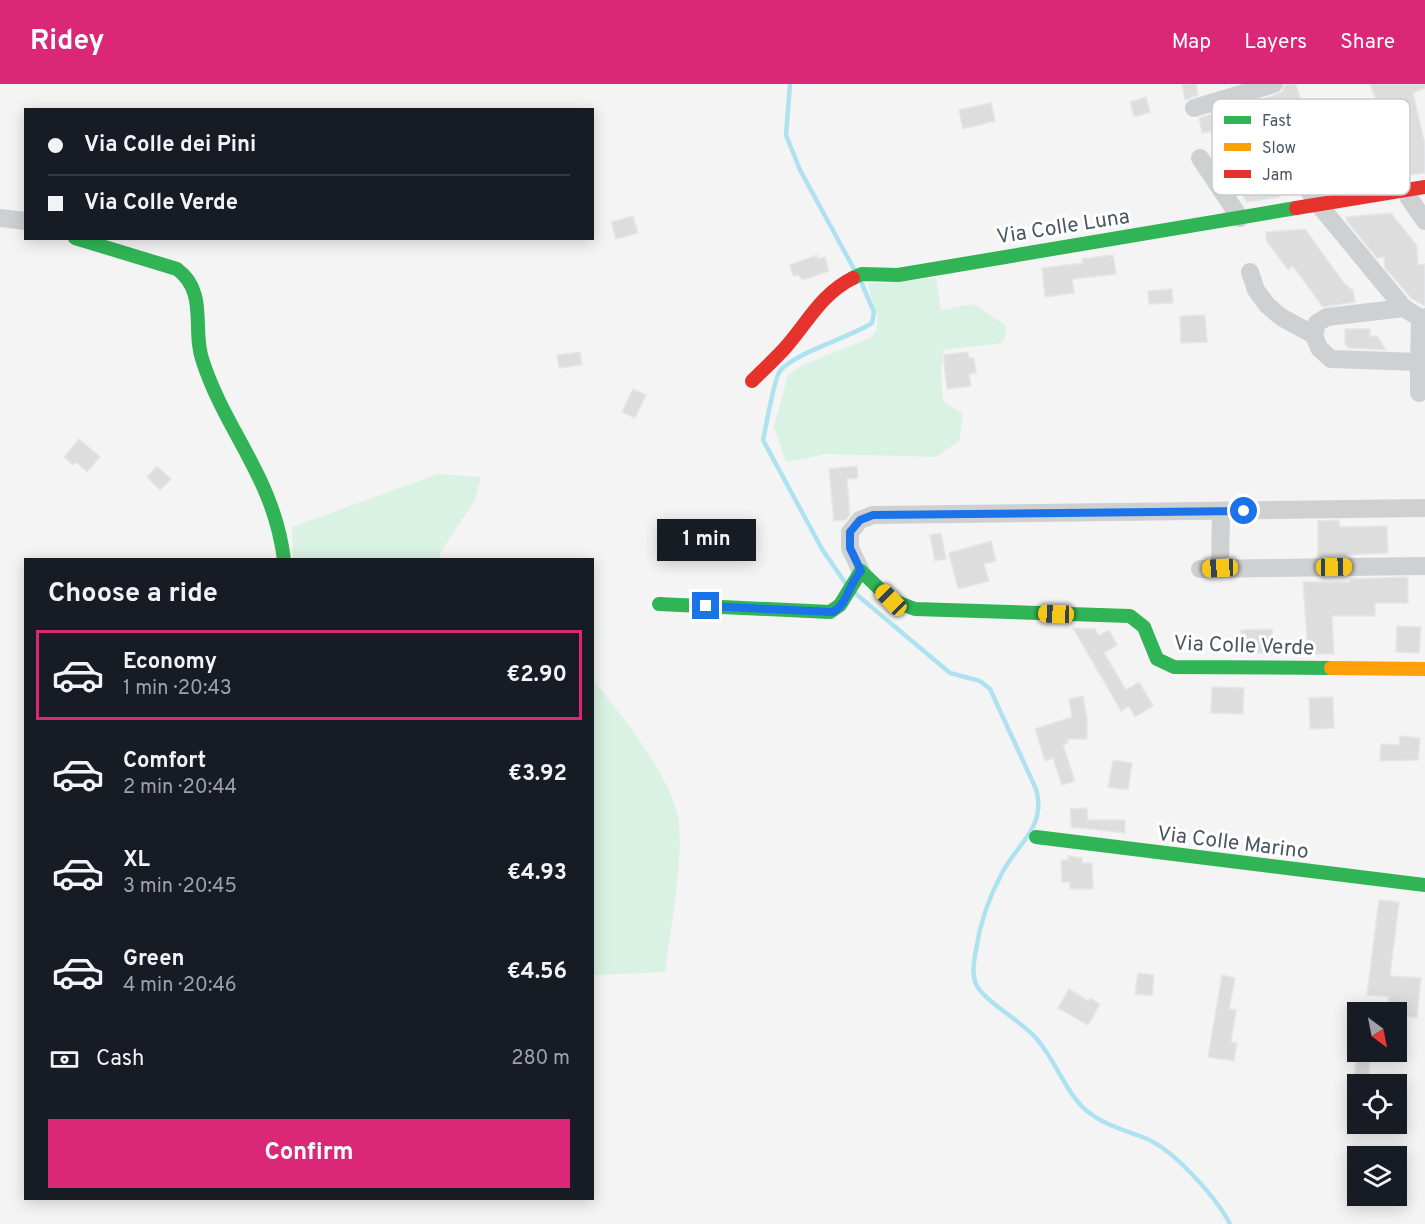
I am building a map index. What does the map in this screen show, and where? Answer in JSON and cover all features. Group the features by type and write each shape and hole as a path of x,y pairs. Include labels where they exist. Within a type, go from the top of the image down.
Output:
{"street":[{"path":"1224,99 1274,84"},
{"path":"1194,108 1212,103"},
{"path":"1200,158 1212,176"},
{"name":"Via Colle Luna","path":"1410,190 1425,187"},
{"path":"1225,195 1240,218"},
{"path":"1311,195 1416,314 1419,393"},
{"name":"Via Colle Luna","path":"752,381 786,347 827,294 856,276 898,275 1377,195"},
{"path":"1409,198 1425,221"},
{"path":"0,218 24,221"},
{"path":"82,240 177,269 189,278 196,295 198,339 202,362 273,504 282,536 284,558"},
{"path":"1250,272 1256,290 1272,310 1314,335 1321,351 1335,360 1419,362"},
{"path":"1314,335 1317,323 1327,316 1416,314"},
{"path":"659,604 826,613 839,608 853,582 850,532 860,520 873,515 1425,508"},
{"path":"1220,568 1221,511"},
{"path":"1200,569 1425,566"},
{"name":"Via Colle Verde","path":"853,582 896,603 915,609 1130,616 1144,627 1157,659 1174,668 1425,669"},
{"name":"Via Colle Marino","path":"1036,837 1206,860 1425,885"}],"green space":[{"path":"936,278 941,310 974,304 1005,325 1006,334 1002,343 943,350 941,373 943,401 963,414 959,441 936,457 826,454 786,462 774,427 788,375 803,365 870,338 877,330 877,314 867,284"},
{"path":"438,474 481,477 475,500 440,553 440,558 293,558 292,527"},
{"path":"594,681 650,757 676,809 680,844 679,866 665,972 594,975"}],"building":[{"path":"1182,84 1196,84 1198,95 1185,100"},
{"path":"1285,84 1296,84 1301,99 1264,99 1282,92"},
{"path":"1370,84 1425,84 1425,88 1413,93 1425,145 1425,173 1410,175 1410,99 1375,99"},
{"path":"1146,97 1150,112 1134,117 1130,102"},
{"path":"991,103 995,121 963,129 959,110"},
{"path":"1212,114 1212,131 1202,133 1199,118"},
{"path":"1242,195 1279,195 1280,197 1247,202"},
{"path":"1391,213 1417,246 1418,265 1425,264 1425,306 1412,299 1385,268 1384,257 1377,258 1346,217"},
{"path":"633,216 638,233 616,239 611,222"},
{"path":"1305,229 1343,282 1353,291 1355,302 1323,307 1293,266 1288,270 1266,240 1266,232"},
{"path":"817,255 818,259 825,257 829,271 803,280 798,275 793,276 790,265"},
{"path":"1113,255 1116,274 1072,279 1074,293 1045,297 1042,268 1083,263 1082,259"},
{"path":"1172,289 1173,303 1149,304 1148,291"},
{"path":"1205,315 1207,342 1181,343 1180,316"},
{"path":"1345,329 1370,329 1370,336 1377,336 1386,350 1349,348 1345,344"},
{"path":"580,352 582,365 559,368 557,355"},
{"path":"968,352 969,358 974,358 976,373 969,374 971,386 947,389 943,355"},
{"path":"633,389 646,395 635,418 622,412"},
{"path":"79,439 100,457 87,472 76,462 73,465 64,457"},
{"path":"157,466 171,479 160,490 147,477"},
{"path":"857,466 858,478 847,479 850,515 845,520 834,521 829,469"},
{"path":"1339,520 1340,527 1387,526 1388,553 1318,556 1318,521"},
{"path":"941,533 946,559 935,561 930,535"},
{"path":"991,541 996,561 984,564 989,581 958,589 949,553"},
{"path":"1408,577 1408,603 1375,603 1375,616 1332,616 1334,654 1308,654 1303,582 1350,582 1350,579"},
{"path":"1397,626 1421,627 1419,653 1396,652"},
{"path":"1073,628 1095,629 1099,636 1109,630 1117,645 1104,653 1126,690 1139,682 1153,706 1135,717 1129,706 1121,711"},
{"path":"1272,629 1272,654 1256,653 1256,649 1241,650 1241,630"},
{"path":"1212,687 1244,688 1243,714 1211,713"},
{"path":"1083,696 1087,718 1087,739 1067,739 1068,743 1063,745 1075,781 1062,785 1053,758 1045,761 1035,729 1072,717 1069,699"},
{"path":"1333,697 1334,728 1310,729 1309,698"},
{"path":"1400,736 1420,738 1418,760 1380,761 1381,744 1399,745"},
{"path":"1113,760 1132,763 1128,790 1108,787"},
{"path":"1087,808 1088,820 1125,820 1125,833 1071,827 1070,809"},
{"path":"1068,856 1082,858 1082,863 1092,863 1093,889 1070,889 1070,882 1062,882 1061,860 1068,860"},
{"path":"1379,900 1399,902 1390,976 1421,978 1417,1018 1407,1016 1407,1002 1388,1002 1389,997 1367,995"},
{"path":"1138,973 1154,975 1152,996 1135,994"},
{"path":"1222,975 1235,978 1229,1009 1236,1010 1231,1042 1237,1043 1234,1061 1208,1057"},
{"path":"1069,989 1088,1001 1090,998 1100,1004 1088,1025 1058,1008"},
{"path":"1356,1062 1370,1062 1369,1074 1355,1074"}],"waterway":[{"path":"790,84 786,135 800,170 854,269"},
{"path":"846,584 822,549 763,440 780,371 797,358 872,323 874,312 862,284"},
{"path":"856,594 950,673 980,681 990,689 1036,789 1038,814 1034,824 1002,873 983,920 974,963 974,977 977,986 981,992 1035,1037 1073,1095 1087,1111 1108,1124 1145,1138 1168,1152 1193,1175 1215,1201 1230,1224"}],"traffic: fast":[{"path":"853,278 862,274 898,275 1296,208"},
{"path":"82,240 177,269 187,279 196,301 198,337 203,362 224,412 260,480 279,531 284,558"},
{"path":"659,604 830,612 840,605 861,571 891,600 915,609 1130,616 1144,627 1157,659 1174,667 1331,668"},
{"path":"1036,837 1425,885"}],"traffic: slow":[{"path":"1331,668 1425,669"}],"traffic: jam":[{"path":"1410,189 1425,187"},
{"path":"1296,208 1376,195"},
{"path":"752,381 785,348 823,300 853,278"}],"route":[{"path":"706,606 833,612 843,603 852,581 861,571 850,548 850,532 860,520 873,515 1244,511"}]}
